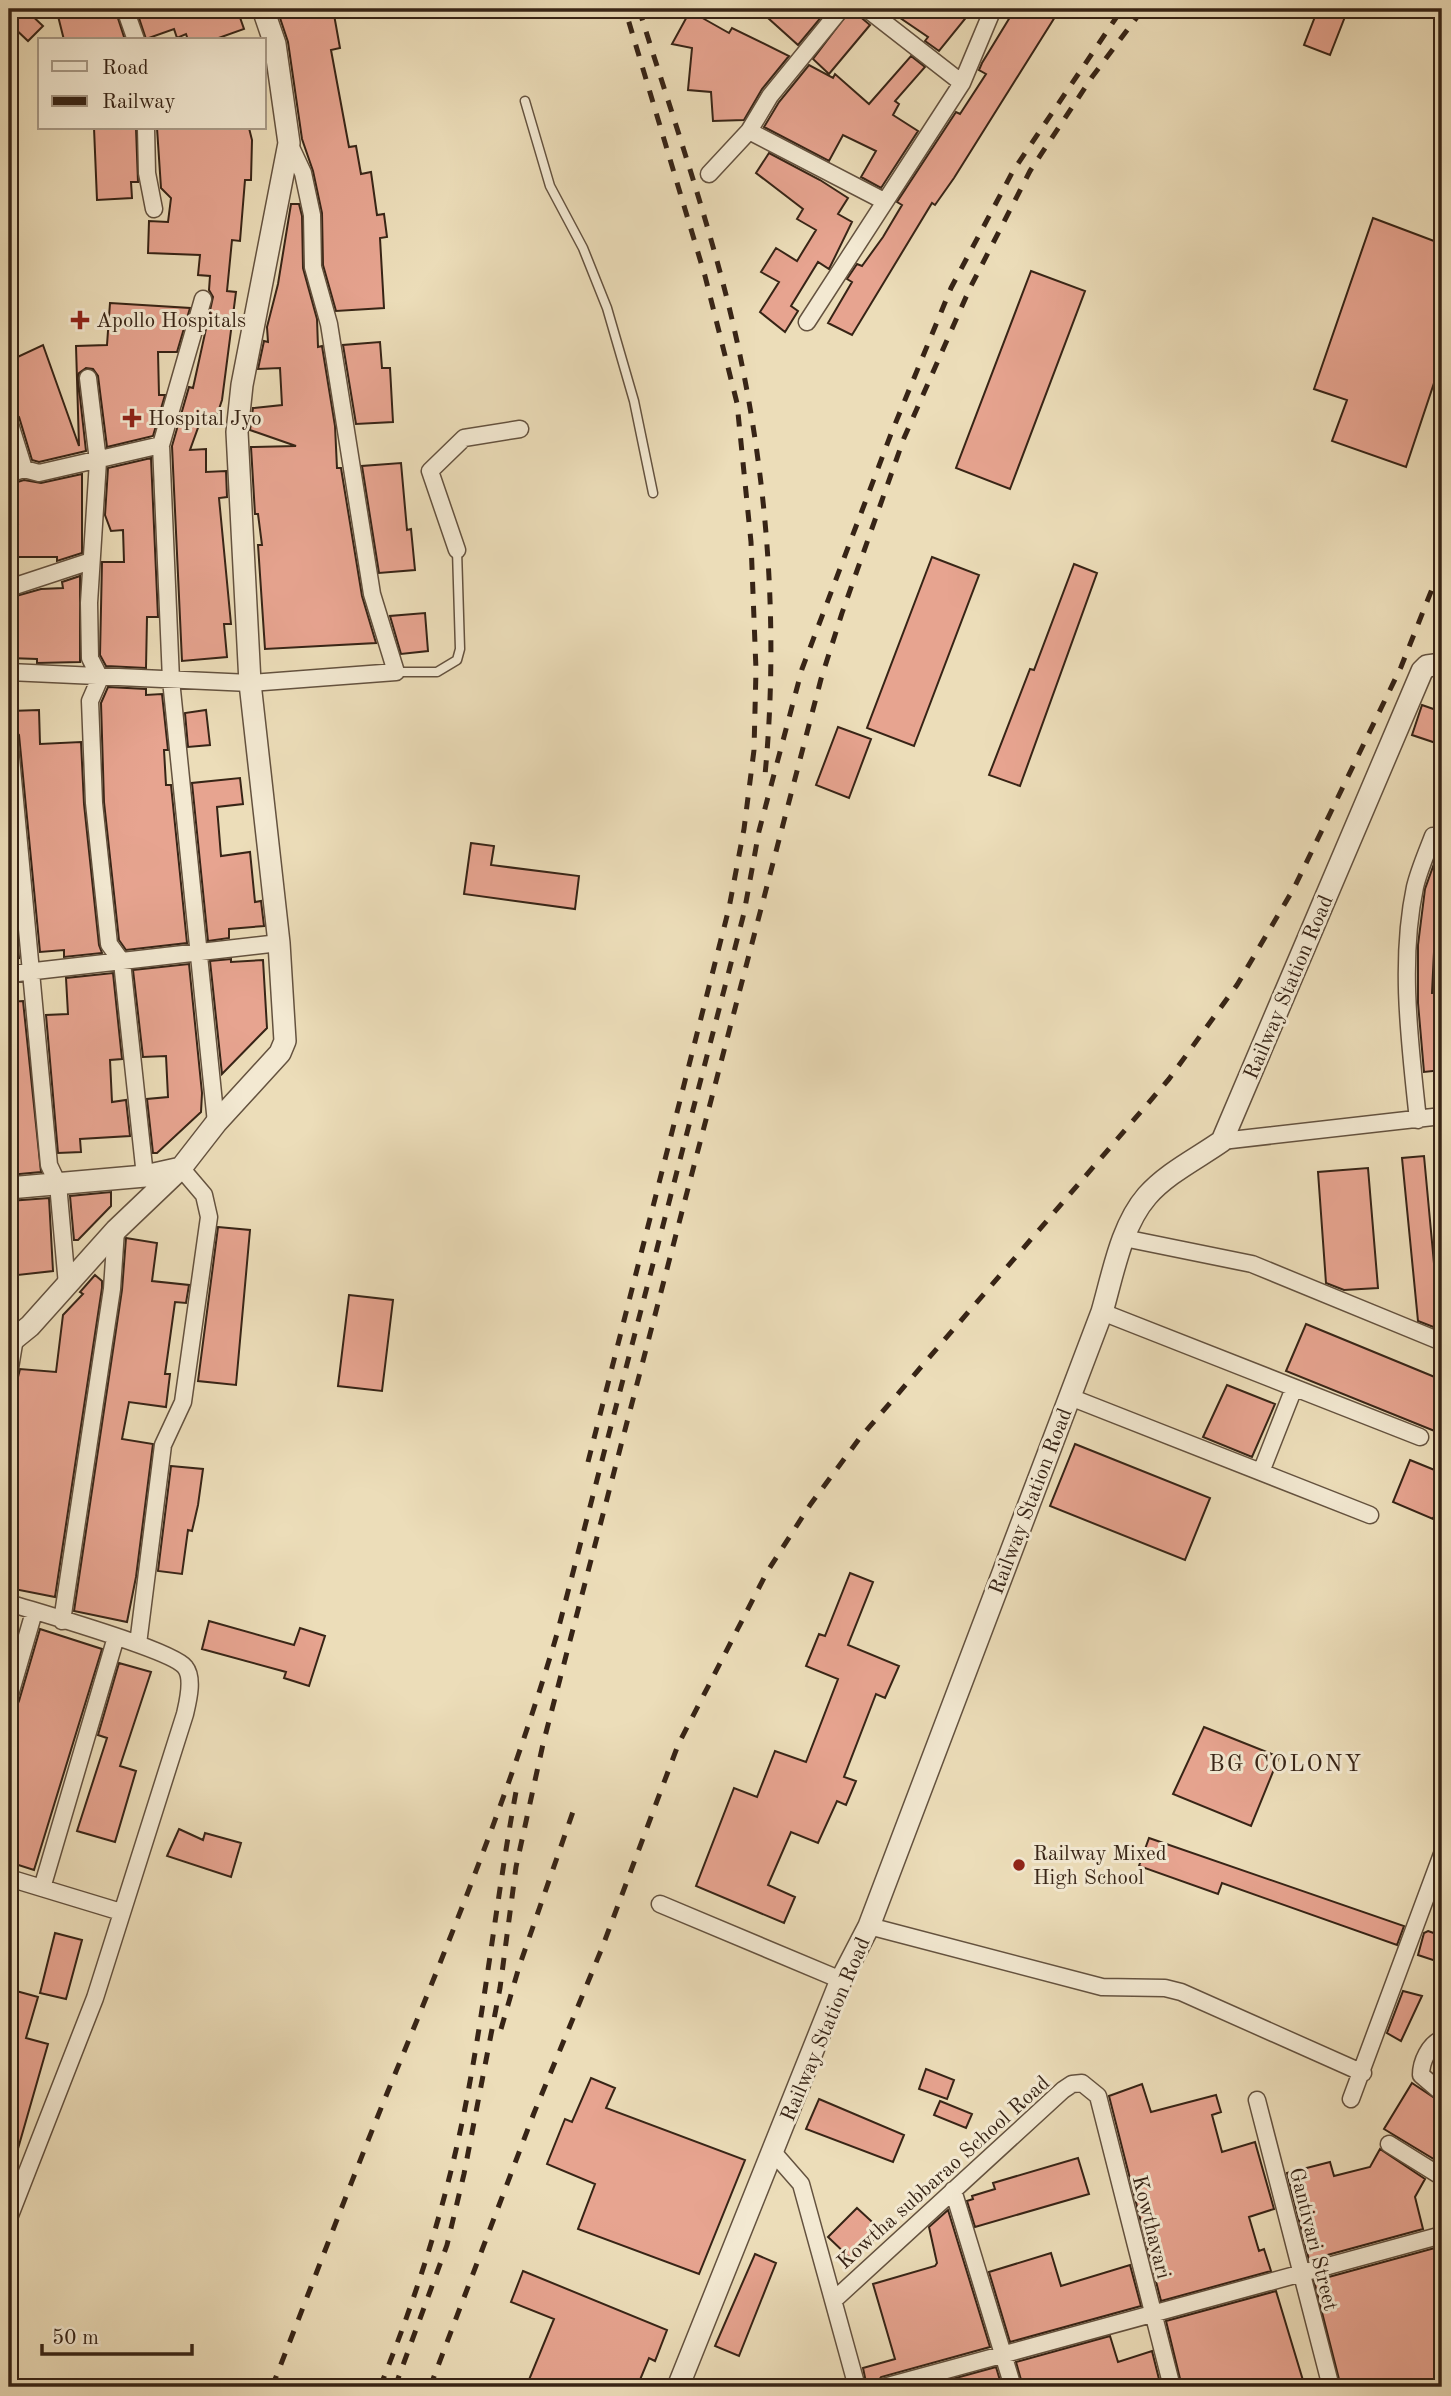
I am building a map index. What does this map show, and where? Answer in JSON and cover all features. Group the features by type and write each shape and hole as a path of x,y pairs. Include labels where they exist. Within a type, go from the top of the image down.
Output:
{"street":[{"path":"125,9 135,38"},
{"path":"9,672 250,683 396,672 372,594 329,324 313,267 312,215 303,173 289,143 275,44 263,9"},
{"path":"709,174 749,131 770,96 841,9"},
{"path":"867,9 962,83"},
{"path":"807,322 962,83 991,10"},
{"path":"146,130 147,173 155,209"},
{"path":"749,131 884,201"},
{"path":"9,1374 12,1340 30,1326 116,1230 181,1168 216,1123 280,1053 285,1041 279,943 250,683 237,432 242,385 289,143"},
{"path":"203,299 161,445 171,680 216,1123"},
{"path":"88,378 98,461 91,561 90,657 100,678 90,701 94,803 109,944 122,962 145,1176"},
{"path":"9,421 17,472 39,473 161,445"},
{"path":"457,550 430,471 464,438 520,429"},
{"path":"9,588 91,561"},
{"name":"Railway Station Road","path":"678,2387 841,1980 869,1926 1102,1312 1125,1238 1139,1208 1152,1192 1222,1141 1279,1011 1382,759 1422,671 1427,666 1442,664"},
{"path":"9,736 49,1165 58,1184 67,1285"},
{"path":"1418,1119 1409,1035 1409,926 1415,884 1433,835 1442,837"},
{"path":"9,974 279,943"},
{"path":"1222,1141 1442,1116"},
{"path":"9,1188 145,1176 181,1168"},
{"path":"138,1644 163,1446 183,1402 209,1217 204,1195 181,1168"},
{"path":"62,1620 111,1289 116,1230"},
{"path":"1125,1238 1252,1264 1442,1342"},
{"path":"1102,1312 1420,1437"},
{"path":"1261,1472 1294,1388"},
{"path":"1070,1397 1370,1515"},
{"path":"9,1603 138,1644 181,1663 188,1673 189,1688 185,1714 94,1998 13,2191 9,2218"},
{"path":"9,1698 34,1612"},
{"path":"42,1888 116,1637"},
{"path":"1351,2099 1363,2073 1442,1854"},
{"path":"9,1878 121,1912"},
{"path":"660,1904 841,1980"},
{"path":"869,1926 1102,1987 1166,1988 1181,1992 1363,2073"},
{"path":"1442,2039 1431,2046 1421,2067 1425,2081 1442,2093"},
{"name":"Kowtha subbarao School Road","path":"834,2300 1063,2090 1072,2084 1082,2083"},
{"name":"Kowthavari","path":"1082,2083 1098,2096 1151,2313 1172,2387"},
{"name":"Gantivari Street","path":"1257,2100 1331,2387"},
{"path":"1390,2144 1442,2177"},
{"name":"Kowtha subbarao School Road","path":"773,2152 801,2184 857,2387"},
{"path":"953,2190 1013,2387"},
{"path":"884,2387 1442,2235"}],"lane":[{"path":"525,101 551,186 583,248 607,308 635,401 653,493"},
{"path":"396,672 437,672 457,660 460,649 457,550"}],"building":[{"path":"9,9 25,9 43,26 28,41 9,23"},
{"path":"86,9 115,9 124,38 64,38 58,16"},
{"path":"136,9 237,9 244,29 219,38 187,38 186,34 177,38 174,29 146,38"},
{"path":"277,9 333,9 340,48 331,50 349,147 356,146 361,174 371,172 377,215 384,214 387,237 380,238 384,308 336,311 323,265 322,213 313,171 302,139 288,42"},
{"path":"758,9 828,9 798,45"},
{"path":"851,9 870,25 829,74 813,59"},
{"path":"887,9 973,9 939,51 925,41 928,37"},
{"path":"1015,9 1060,9 954,178 935,205 932,203 852,335 828,323 852,282 847,279 857,264 862,266 883,237 902,205 897,202 956,112 960,114 986,74 979,70 982,63"},
{"path":"1318,9 1348,9 1330,55 1304,45"},
{"path":"690,11 729,33 732,28 789,56 762,89 744,120 713,121 711,92 688,90 692,48 672,44"},
{"path":"911,56 925,67 895,101 899,104 893,115 918,131 881,188 861,177 876,151 843,135 829,161 764,127 779,102 809,65 833,78 835,74 869,104"},
{"path":"94,130 136,130 138,182 131,182 132,198 97,200"},
{"path":"157,130 250,130 252,140 251,180 245,180 240,241 232,240 227,291 236,292 222,400 216,418 203,414 190,450 206,449 206,472 226,471 227,497 219,498 231,624 224,624 227,657 182,661 172,446 189,387 193,388 213,297 209,290 210,276 198,275 200,255 148,253 149,221 168,222 171,198 161,188"},
{"path":"769,153 848,198 838,214 852,222 829,269 818,262 791,306 798,311 785,332 760,312 779,282 761,272 776,248 797,261 816,230 797,219 803,209 756,173"},
{"path":"291,204 299,204 302,216 303,268 317,319 318,347 322,346 335,426 337,468 341,468 362,596 376,643 265,649 258,545 262,545 258,514 255,514 251,447 296,446 250,430 253,408 282,405 280,368 258,369 264,341 268,342 267,327 278,284"},
{"path":"1373,218 1442,244 1442,359 1406,467 1332,441 1347,400 1314,389"},
{"path":"1031,271 1085,291 1010,489 956,468"},
{"path":"110,303 190,308 177,352 158,352 159,395 165,395 153,436 107,447 98,376 93,369 86,368 79,373 78,379 86,451 39,462 32,460 19,417 9,411 9,361 43,345 79,446 76,346 107,345"},
{"path":"380,342 382,368 390,368 393,422 356,424 343,345"},
{"path":"151,458 158,617 147,617 146,668 106,666 100,655 102,562 124,562 123,530 111,531 105,515 108,468"},
{"path":"401,463 407,530 411,529 415,570 379,573 362,466"},
{"path":"82,474 82,553 57,561 57,557 14,557 14,524 18,524 14,483 24,480 41,483"},
{"path":"932,557 979,575 914,746 867,728"},
{"path":"1074,564 1097,573 1020,786 989,775 1030,669 1034,670"},
{"path":"80,576 80,662 37,663 37,659 9,658 9,598 41,589 63,588 62,582"},
{"path":"425,613 428,651 401,654 390,616"},
{"path":"108,687 146,689 146,695 162,694 168,750 164,750 166,785 171,785 187,943 126,950 119,940 104,802 101,703"},
{"path":"1422,705 1442,712 1442,745 1412,735"},
{"path":"39,710 40,744 81,742 84,804 102,953 64,957 64,950 40,952 19,735 11,726 10,711"},
{"path":"206,710 210,745 188,747 185,713"},
{"path":"838,727 871,739 849,798 816,785"},
{"path":"240,778 243,804 217,807 221,856 250,852 255,902 261,901 264,926 229,929 229,938 208,941 192,783"},
{"path":"471,843 494,846 491,865 579,876 575,909 464,894"},
{"path":"9,846 19,958 10,959 9,943"},
{"path":"1440,847 1442,900 1439,899 1435,932 1442,933 1442,952 1434,952 1432,993 1439,993 1442,1070 1424,1072 1418,1003 1418,945 1425,889"},
{"path":"231,959 231,962 263,960 267,1028 222,1074 210,961"},
{"path":"189,964 202,1093 201,1112 157,1153 153,1153 147,1099 168,1097 166,1056 143,1057 133,970"},
{"path":"113,973 122,1059 110,1060 112,1102 126,1100 130,1136 80,1139 81,1152 58,1153 46,1015 68,1014 66,978"},
{"path":"23,1001 41,1172 9,1175 9,1002"},
{"path":"1424,1156 1440,1328 1418,1321 1402,1158"},
{"path":"1368,1168 1378,1288 1344,1290 1326,1283 1318,1172"},
{"path":"111,1192 111,1206 78,1240 74,1240 70,1196"},
{"path":"49,1198 53,1271 9,1276 9,1201"},
{"path":"218,1227 250,1230 236,1385 198,1381"},
{"path":"126,1238 157,1243 152,1281 189,1285 186,1303 175,1302 165,1374 170,1374 166,1407 129,1402 122,1439 153,1444 136,1577 127,1622 74,1611 122,1290"},
{"path":"95,1275 102,1281 102,1288 55,1597 9,1588 9,1437 20,1369 56,1372 63,1315 83,1294 80,1292"},
{"path":"349,1295 393,1300 382,1391 338,1386"},
{"path":"1306,1324 1442,1380 1442,1434 1286,1371"},
{"path":"1227,1385 1275,1404 1252,1457 1203,1437"},
{"path":"1075,1444 1210,1498 1185,1560 1050,1506"},
{"path":"1410,1460 1442,1473 1442,1497 1433,1519 1393,1502"},
{"path":"171,1466 203,1469 192,1531 188,1530 182,1574 158,1571"},
{"path":"850,1573 873,1582 848,1645 899,1666 885,1698 876,1694 844,1777 856,1781 846,1805 837,1801 818,1843 791,1832 768,1885 795,1897 784,1923 696,1886 734,1788 757,1797 775,1751 806,1762 838,1679 806,1666 819,1634 825,1636"},
{"path":"209,1621 294,1645 300,1628 325,1636 309,1686 284,1678 286,1672 202,1649"},
{"path":"40,1629 102,1649 34,1870 9,1862 9,1724 19,1701"},
{"path":"119,1663 151,1672 120,1766 136,1771 115,1842 77,1831 107,1738 98,1735"},
{"path":"1204,1727 1279,1757 1251,1826 1173,1794"},
{"path":"179,1829 203,1840 205,1833 241,1843 231,1877 167,1856"},
{"path":"1149,1838 1404,1926 1397,1945 1222,1883 1218,1894 1139,1866"},
{"path":"1428,1931 1442,1936 1439,1962 1418,1955 1424,1933"},
{"path":"55,1933 82,1940 66,1999 40,1993"},
{"path":"9,1989 38,1997 26,2038 48,2044 13,2166 9,2165 9,2076 14,2058 9,2056"},
{"path":"1403,1991 1422,1996 1401,2041 1387,2033"},
{"path":"926,2069 954,2080 947,2099 919,2089"},
{"path":"591,2078 615,2088 606,2108 745,2160 699,2274 578,2229 595,2184 547,2164 565,2119 572,2122"},
{"path":"1412,2083 1442,2103 1442,2164 1384,2129"},
{"path":"1142,2084 1151,2112 1216,2095 1221,2112 1212,2115 1222,2152 1255,2142 1274,2209 1249,2217 1259,2251 1264,2249 1271,2271 1161,2301 1109,2096"},
{"path":"819,2099 904,2135 893,2162 806,2129"},
{"path":"940,2101 972,2114 966,2128 934,2115"},
{"path":"1380,2149 1425,2179 1415,2197 1423,2229 1309,2260 1287,2173 1330,2162 1334,2176 1370,2167"},
{"path":"1078,2158 1089,2194 975,2227 967,2201 973,2199 972,2196 995,2189 993,2183"},
{"path":"857,2208 882,2231 856,2258 850,2258 828,2237"},
{"path":"948,2210 990,2347 881,2377 874,2387 867,2387 863,2368 895,2359 873,2284 935,2266 937,2263 929,2227"},
{"path":"1442,2246 1442,2387 1428,2387 1427,2382 1409,2387 1407,2381 1384,2387 1341,2387 1314,2281"},
{"path":"1051,2253 1061,2286 1130,2265 1141,2306 1010,2342 989,2272"},
{"path":"755,2254 776,2263 739,2356 715,2346"},
{"path":"523,2271 667,2330 655,2361 649,2358 637,2387 526,2387 554,2319 511,2302"},
{"path":"1276,2291 1305,2387 1182,2387 1166,2321"},
{"path":"1110,2336 1118,2362 1152,2351 1161,2387 1023,2387 1016,2362"},
{"path":"996,2367 1002,2387 923,2387"}],"railway":[{"path":"588,1462 729,908 744,829 754,750 756,670 751,542 737,403 705,276 625,9"},
{"path":"639,9 711,239 748,395 758,458 769,585 771,649 765,775"},
{"path":"272,2387 478,1864 520,1750 557,1634 744,913 759,831 802,669 891,434 951,288 1013,171 1122,9"},
{"path":"395,2387 447,2245 464,2174 500,1988 516,1867 543,1744 821,679 904,438 970,288 1030,171 1092,77 1143,9"},
{"path":"430,2387 534,2113 602,1948 678,1745 767,1572 810,1505 859,1439 1169,1079 1237,985 1294,888 1401,667 1442,564"},
{"path":"380,2387 428,2252 464,2113 518,1781"},
{"path":"501,2029 519,1967 576,1803"}],"place":[{"name":"Apollo Hospitals","path":"80,320"},
{"name":"Hospital Jyo","path":"132,418"},
{"name":"Railway Mixed High School","path":"1019,1865"}],"district":[{"name":"BG COLONY","path":"1286,1763"}]}
